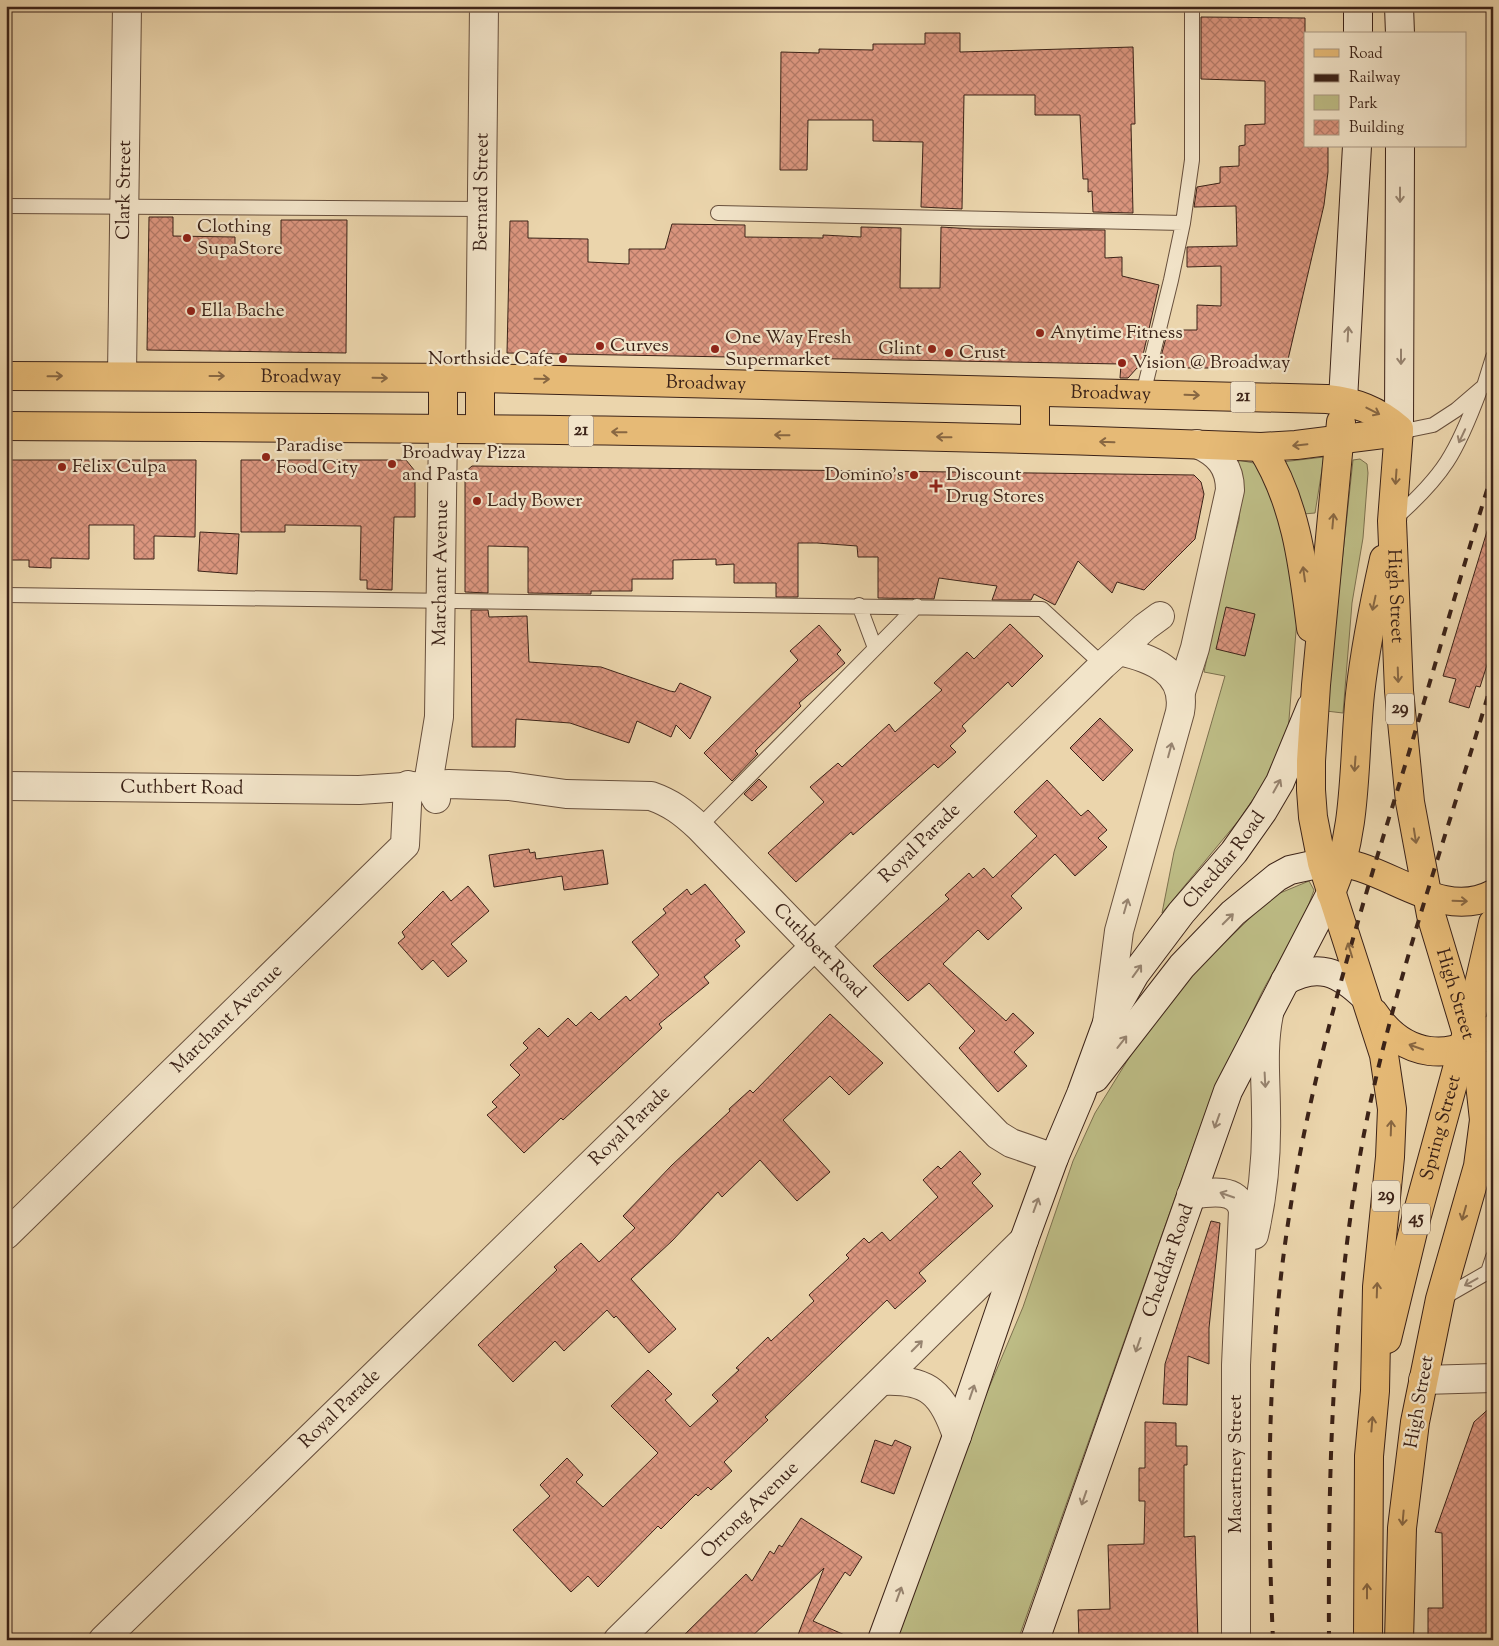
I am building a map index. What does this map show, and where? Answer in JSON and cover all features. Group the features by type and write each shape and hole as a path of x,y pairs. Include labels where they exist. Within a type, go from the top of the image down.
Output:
{"main road":[{"name":"Broadway","path":"6,376 443,377 1343,400 1370,409 1399,430"},
{"path":"443,377 443,429"},
{"path":"480,378 480,429"},
{"path":"1035,392 1035,439"},
{"path":"1332,862 1313,817 1311,761 1343,400"},
{"name":"21","path":"6,426 480,429 1035,439 1261,447 1339,440 1399,430"},
{"name":"High Street","path":"1399,430 1392,521 1400,715 1410,802 1427,894 1438,940 1473,1039 1484,1109 1478,1166 1440,1300 1423,1380 1404,1496 1399,1640"},
{"path":"1261,447 1279,479 1295,527 1301,553 1317,680"},
{"name":"High Street","path":"1331,893 1332,862 1353,801 1360,695 1368,639 1392,521"},
{"name":"Cheddar Road","path":"1332,862 1361,867 1427,894 1448,900 1467,901 1493,894"},
{"name":"29","path":"1331,893 1386,1064 1392,1109 1390,1157 1377,1287 1375,1392 1368,1490 1368,1640"},
{"name":"Spring Street","path":"1375,1392 1417,1215 1473,1039 1493,923"},
{"path":"1366,1000 1389,1032 1407,1044 1436,1052 1473,1039"},
{"path":"1478,1166 1493,1117"}],"street":[{"name":"Clark Street","path":"122,375 127,6"},
{"name":"Bernard Street","path":"480,378 484,6"},
{"path":"1358,6 1358,32"},
{"path":"1400,6 1400,32"},
{"path":"1343,400 1357,148"},
{"name":"High Street","path":"1399,430 1400,148"},
{"name":"Marchant Avenue","path":"6,1235 405,844 426,791 439,717 443,429"},
{"name":"Cheddar Road","path":"1107,1023 1119,931 1180,712 1181,692 1195,648 1230,490 1229,476 1224,463 1216,454 1197,444"},
{"name":"Royal Parade","path":"103,1640 1111,658 1160,616"},
{"path":"1111,658 1158,663 1172,678 1181,692"},
{"name":"Cheddar Road","path":"882,1640 957,1436 1024,1240 1107,1023 1135,974 1181,913 1234,852 1263,811 1294,752 1309,715 1317,680"},
{"name":"Cuthbert Road","path":"6,786 426,791 511,800 566,794 651,796 679,808 699,827 814,948 998,1135 1016,1146 1054,1158"},
{"name":"Cheddar Road","path":"1081,1094 1182,966 1233,913 1277,876 1290,870 1332,862"},
{"name":"Cheddar Road","path":"1035,1640 1228,1092 1331,893"},
{"path":"1285,981 1308,971 1327,972 1346,980 1366,1000"},
{"name":"Macartney Street","path":"1241,1288 1255,1229 1263,1180 1266,1116 1264,1050 1269,1014"},
{"name":"Macartney Street","path":"1191,1195 1220,1192 1237,1198 1241,1203 1243,1211 1236,1365 1236,1640"},
{"name":"Orrong Avenue","path":"618,1640 1024,1240"},
{"path":"1423,1380 1493,1378"},
{"path":"883,1381 917,1382 931,1390 942,1400 957,1436"}],"lane":[{"path":"1143,394 1183,223 1192,160 1192,6"},
{"path":"6,206 482,209"},
{"path":"718,213 1183,223"},
{"path":"1399,430 1433,425 1456,410 1484,386 1493,357"},
{"path":"1392,521 1425,492 1446,466 1462,438 1480,390"},
{"path":"6,595 1042,609 1111,658"},
{"path":"859,606 875,648"},
{"path":"699,827 917,606"},
{"path":"1440,1300 1488,1272 1493,1258"}],"green space":[{"path":"1324,457 1315,513 1303,514 1282,462"},
{"path":"1360,459 1367,464 1368,473 1363,538 1352,603 1343,713 1326,711 1353,460"},
{"path":"1238,460 1259,464 1284,523 1298,606 1288,732 1264,783 1239,820 1162,913 1174,852 1225,676 1204,672 1239,520 1241,496"},
{"path":"1309,881 1314,890 1309,904 1253,1010 1197,1136 1018,1640 891,1640 975,1421 1023,1307 1073,1161 1095,1113 1140,1040 1193,973 1273,896"}],"building":[{"path":"1201,17 1305,18 1304,148 1328,148 1328,172 1324,205 1286,368 1158,368 1168,330 1197,330 1197,305 1221,306 1221,266 1187,267 1187,247 1237,246 1236,206 1194,207 1197,187 1220,183 1220,167 1239,166 1239,146 1245,145 1245,125 1265,124 1265,81 1201,79"},
{"path":"925,33 960,33 960,52 1133,47 1135,124 1131,124 1133,213 1093,212 1092,191 1088,192 1088,179 1083,179 1080,115 1035,115 1035,95 964,95 962,209 921,207 923,142 873,141 873,120 808,120 807,170 780,170 781,52 819,53 819,49 873,50 873,44 925,44"},
{"path":"149,217 173,217 173,236 235,237 235,248 281,249 281,220 347,220 346,353 147,350"},
{"path":"510,221 528,221 528,238 588,239 588,262 629,264 629,249 665,249 672,224 745,225 745,237 823,238 823,235 861,237 861,227 901,228 900,288 940,288 941,227 1105,230 1105,258 1122,257 1122,276 1159,285 1140,368 1137,368 1128,378 1120,378 1121,364 507,353"},
{"path":"6,460 196,460 195,537 154,536 154,559 134,559 134,525 89,525 89,559 51,558 51,568 29,567 29,560 6,560"},
{"path":"241,460 406,460 415,471 415,517 394,517 392,590 367,589 367,580 360,580 361,526 285,525 285,532 241,532"},
{"path":"472,466 1194,475 1201,482 1204,494 1195,539 1144,590 1117,582 1112,593 1078,561 1055,605 1034,594 1031,600 992,600 997,586 939,578 934,599 878,598 878,557 858,557 857,546 817,543 798,543 798,597 776,597 776,583 734,583 734,564 716,565 716,559 673,560 673,579 632,579 632,591 591,591 591,594 528,593 528,547 488,546 488,593 465,592 465,472"},
{"path":"1488,528 1493,528 1493,646 1480,687 1476,686 1469,708 1449,702 1456,679 1443,676"},
{"path":"200,532 239,534 237,574 198,571"},
{"path":"1226,607 1255,614 1245,656 1216,649"},
{"path":"471,610 488,610 489,617 527,616 529,662 601,667 670,691 675,692 680,683 711,697 690,739 676,725 671,737 637,721 629,743 570,723 516,719 515,747 472,747"},
{"path":"1010,624 1043,656 1012,687 1008,682 962,726 966,731 950,746 956,752 938,768 934,764 853,835 851,832 796,882 768,853 824,802 810,787 838,763 842,767 889,724 895,732 942,690 934,683 967,652 974,659"},
{"path":"819,625 841,650 837,654 845,663 799,703 801,706 755,751 758,754 732,781 704,753 798,660 790,651"},
{"path":"1100,718 1133,750 1103,781 1070,748"},
{"path":"759,779 767,787 752,801 744,794"},
{"path":"1047,780 1081,816 1088,810 1107,830 1098,838 1107,847 1075,876 1055,854 1011,896 1022,908 988,940 978,930 943,964 1006,1021 1013,1013 1034,1033 1014,1052 1027,1066 998,1092 959,1048 975,1031 929,983 908,1001 873,966 949,899 945,895 969,873 973,878 984,868 993,878 1037,836 1014,812"},
{"path":"529,849 530,853 535,852 536,859 603,850 608,884 564,890 562,876 494,887 489,855"},
{"path":"705,884 745,932 735,940 740,946 704,977 709,983 659,1024 662,1028 563,1120 561,1118 524,1153 487,1115 497,1107 492,1102 520,1075 510,1065 528,1048 523,1043 539,1028 548,1037 568,1018 576,1026 591,1012 599,1020 626,996 630,1001 659,975 632,942 666,913 663,909 687,889 691,895"},
{"path":"468,886 489,911 451,944 467,961 448,977 433,960 422,970 398,943 405,937 402,932 443,891 451,901"},
{"path":"830,1014 883,1063 849,1095 830,1076 783,1120 830,1172 797,1201 760,1160 722,1197 718,1192 672,1241 631,1279 676,1329 649,1353 616,1316 614,1318 607,1310 564,1351 555,1341 513,1382 478,1345 557,1270 554,1267 581,1243 599,1262 635,1228 623,1216 672,1165 730,1111 729,1109 750,1090 753,1093"},
{"path":"960,1151 981,1174 972,1183 993,1206 919,1273 926,1281 895,1309 887,1300 765,1417 768,1420 724,1462 732,1471 711,1490 708,1487 698,1496 696,1494 661,1529 658,1526 598,1587 588,1576 571,1592 513,1530 550,1496 540,1485 567,1458 583,1475 576,1482 603,1507 658,1453 611,1406 648,1370 672,1394 665,1400 690,1427 718,1401 712,1395 739,1370 736,1368 768,1337 771,1341 814,1301 809,1295 849,1258 846,1255 864,1238 869,1243 882,1232 890,1241 938,1197 923,1180 938,1166 941,1169"},
{"path":"1211,1221 1220,1223 1209,1328 1209,1364 1188,1356 1187,1405 1163,1404 1165,1364"},
{"path":"1493,1405 1493,1640 1428,1640 1428,1608 1443,1608 1442,1533 1435,1532 1474,1422"},
{"path":"1145,1422 1176,1423 1176,1446 1187,1446 1187,1465 1184,1465 1184,1537 1195,1536 1198,1640 1079,1640 1078,1610 1110,1609 1108,1545 1144,1544 1145,1501 1139,1501 1139,1468 1145,1468"},
{"path":"875,1440 892,1446 895,1440 911,1447 894,1494 861,1482"},
{"path":"801,1518 862,1557 850,1576 845,1572 813,1621 856,1640 796,1640 824,1568 748,1640 679,1640 746,1574 752,1581 770,1551 774,1554 779,1545 782,1547"}],"railway":[{"path":"1273,1640 1269,1488 1272,1388 1280,1287 1296,1176 1308,1116 1337,996 1493,471"},
{"path":"1329,1640 1331,1451 1338,1326 1344,1264 1363,1139 1375,1080 1406,964 1493,678"}],"place":[{"name":"Clothing SupaStore","path":"187,238"},
{"name":"Ella Bache","path":"191,311"},
{"name":"Anytime Fitness","path":"1040,333"},
{"name":"Curves","path":"600,346"},
{"name":"One Way Fresh Supermarket","path":"715,349"},
{"name":"Glint","path":"932,349"},
{"name":"Crust","path":"949,353"},
{"name":"Northside Cafe","path":"563,359"},
{"name":"Vision @ Broadway","path":"1122,363"},
{"name":"Paradise Food City","path":"266,457"},
{"name":"Broadway Pizza and Pasta","path":"392,464"},
{"name":"Felix Culpa","path":"62,467"},
{"name":"Domino's","path":"914,475"},
{"name":"Discount Drug Stores","path":"936,486"},
{"name":"Lady Bower","path":"477,501"}]}
